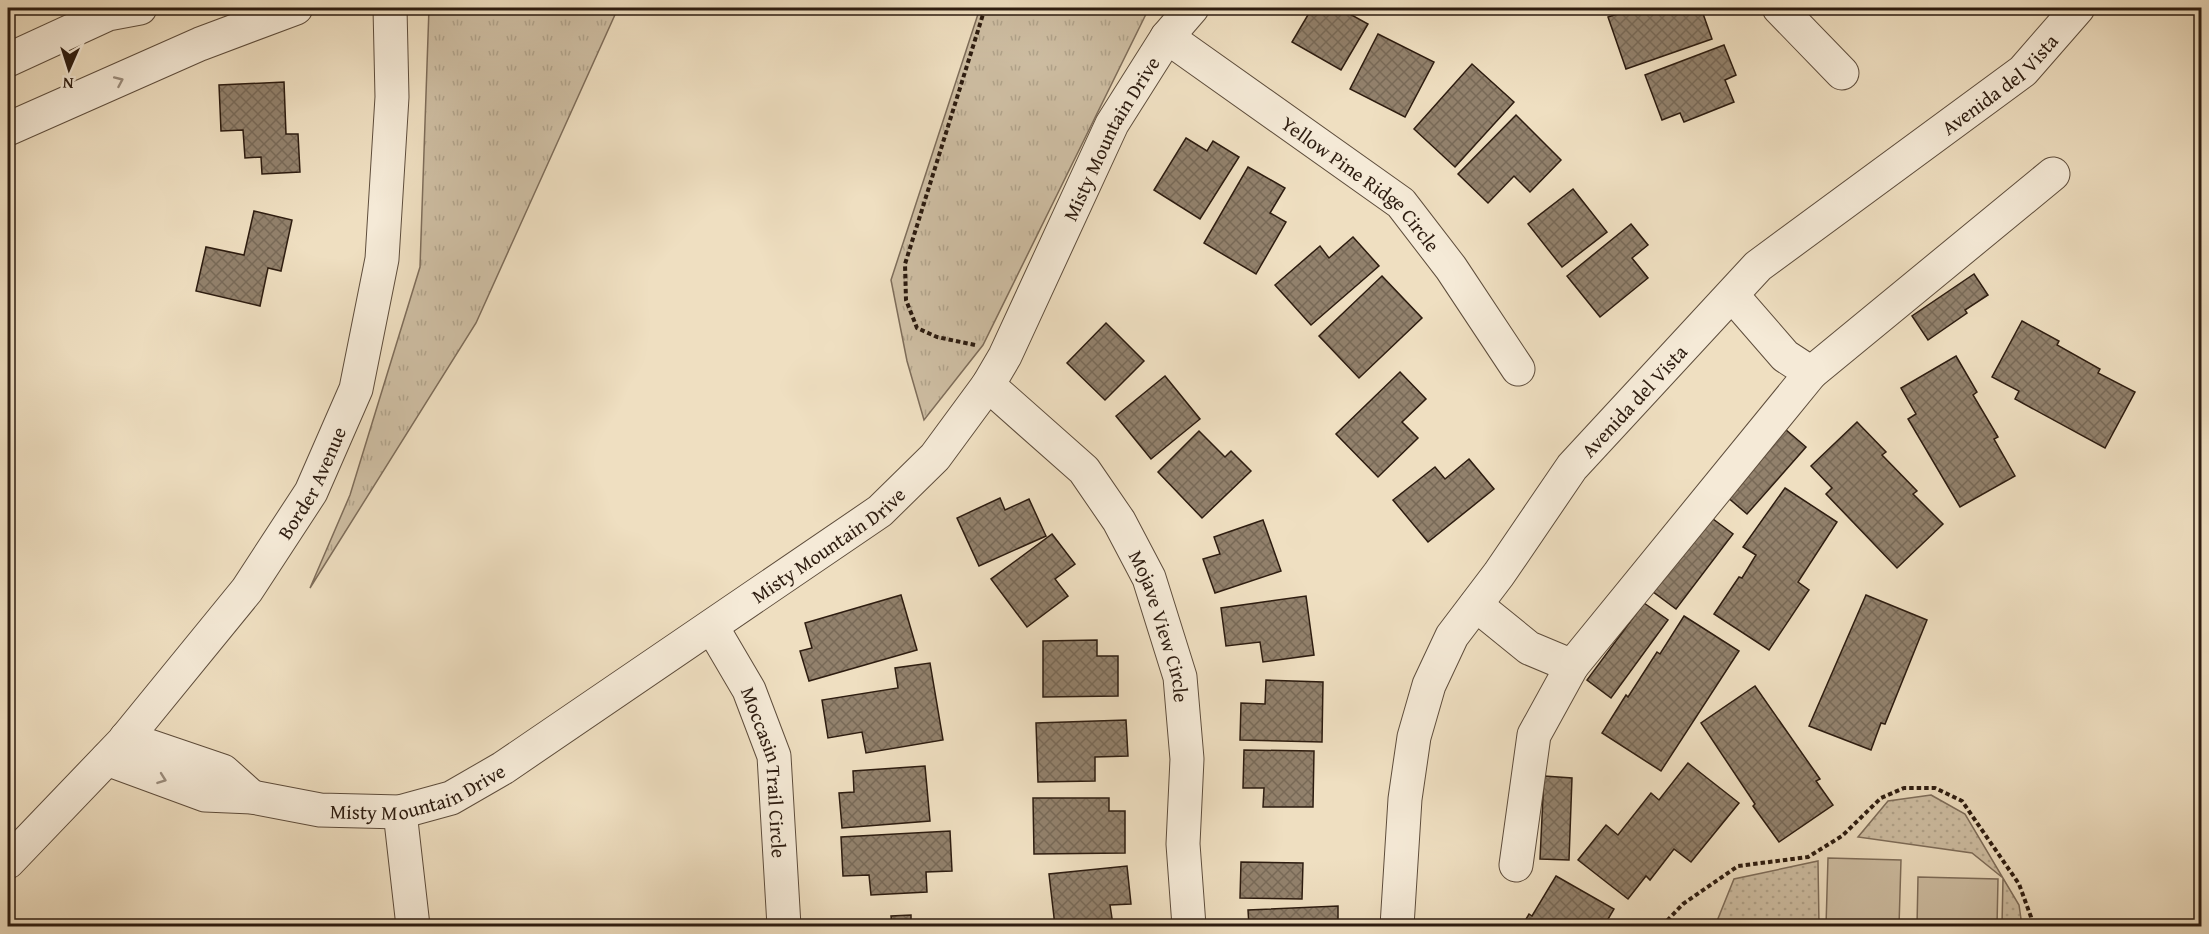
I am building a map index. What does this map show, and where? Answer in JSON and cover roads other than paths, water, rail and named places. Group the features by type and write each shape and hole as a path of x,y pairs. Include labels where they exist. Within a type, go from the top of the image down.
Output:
{"street":[{"path":"8,60 108,14 140,8"},
{"path":"8,129 200,44 296,8"},
{"name":"Border Avenue","path":"8,862 116,749 247,590 311,492 356,389 382,259 392,97 390,8"},
{"name":"Misty Mountain Drive","path":"116,749 223,771 252,797 320,810 400,812 451,798 503,768 712,627 880,511 935,457 1005,356 1112,124 1167,37 1192,8"},
{"path":"1779,8 1842,73"},
{"name":"Avenida del Vista","path":"1397,927 1405,800 1414,737 1429,686 1452,636 1499,574 1572,467 1758,266 2023,71 2078,8"},
{"name":"Yellow Pine Ridge Circle","path":"1167,37 1401,203 1451,268 1518,369"},
{"path":"1516,865 1534,735 1572,666 1811,373 2053,174"},
{"path":"1732,295 1785,356 1811,373"},
{"name":"Mojave View Circle","path":"987,385 1084,470 1119,521 1149,578 1180,677 1187,759 1183,844 1189,927"},
{"path":"1476,605 1529,648 1572,666"},
{"name":"Moccasin Trail Circle","path":"712,627 749,690 774,756 784,927"},
{"path":"400,812 413,927"}]}
